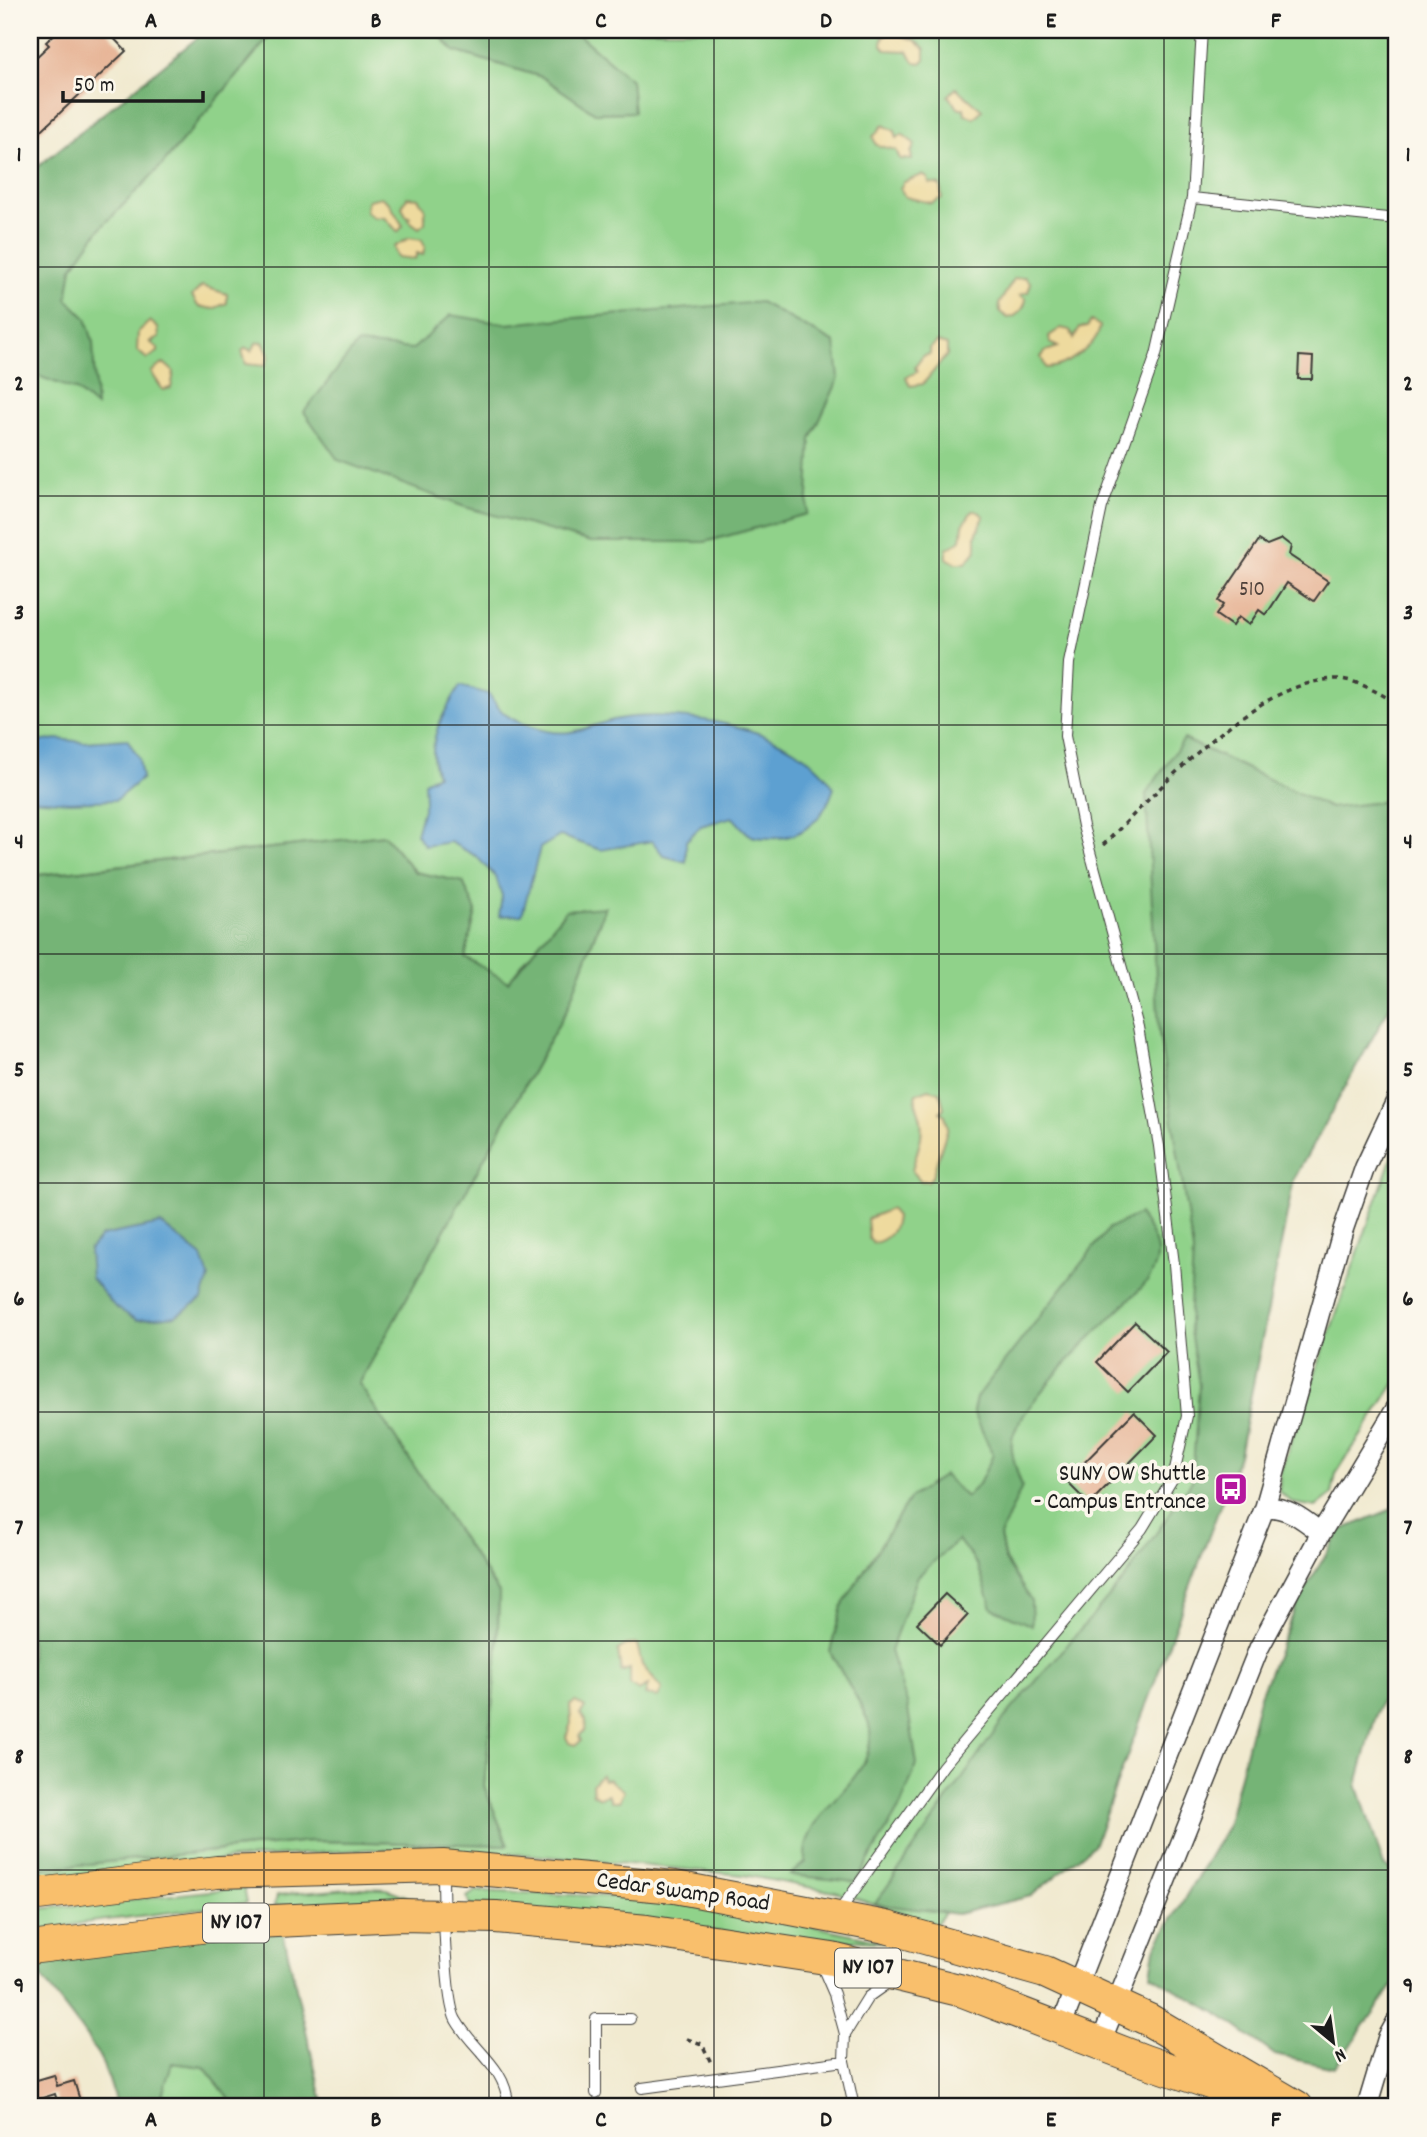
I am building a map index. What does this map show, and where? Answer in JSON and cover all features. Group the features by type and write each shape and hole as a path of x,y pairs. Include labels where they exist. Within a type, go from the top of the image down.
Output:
{"main road":[{"name":"Cedar Swamp Road","path":"30,1895 217,1872 443,1866 675,1887 886,1927 1045,1972 1149,2020 1297,2107"},
{"name":"Cedar Swamp Road","path":"30,1948 233,1923 443,1916 496,1917 647,1931 818,1957 963,1992 1100,2044 1283,2107"}],"street":[{"path":"1060,2029 1265,1507 1343,1230 1365,1167 1397,1099"},
{"path":"1100,2044 1259,1648 1321,1533 1397,1407"},
{"path":"1265,1507 1278,1507 1297,1514 1321,1533"},
{"path":"1367,2107 1388,2037 1397,2021"}],"lane":[{"path":"835,1917 943,1766 1142,1529 1173,1478 1186,1416 1161,1159 1138,1027 1091,856 1065,736 1069,663 1102,507 1156,355 1192,198 1202,30"},
{"path":"1192,198 1397,219"},
{"path":"443,1866 443,1916 454,2018 507,2084 508,2104"},
{"path":"818,1957 834,1994 845,2034 844,2061 854,2107"},
{"path":"845,2034 868,1997 898,1975"},
{"path":"596,2093 596,2019 630,2020"},
{"path":"642,2088 844,2061"}],"path":[{"path":"1091,856 1200,752 1269,700 1303,683 1341,679 1397,703"},
{"path":"687,2039 695,2039 708,2050 713,2077"}],"green space":[{"path":"207,30 275,30 163,164 99,230 72,268 67,299 86,318 93,342 96,407 76,390 30,373 30,173"},
{"path":"261,30 435,30 454,51 542,77 595,113 633,112 631,80 573,30 1397,30 1397,905 1313,980 1209,1483 1028,1806 936,1924 835,1892 744,1875 533,1855 370,1849 232,1859 30,1881 30,1870 310,1841 508,1845 484,1786 497,1658 499,1593 359,1384 567,1009 605,908 566,910 508,982 465,957 476,911 463,882 415,872 384,835 30,876 30,287"},
{"path":"435,30 573,30 631,80 634,112 595,113 542,77 454,51"},
{"path":"760,302 835,343 839,378 811,439 807,514 705,542 591,542 465,507 338,460 304,412 357,344 413,349 451,315 506,324"},
{"path":"1184,739 1330,808 1397,800 1397,994 1294,1179 1239,1455 1094,1845 1031,1896 957,1914 875,1904 1005,1717 1126,1577 1192,1481 1199,1385 1189,1325 1193,1252 1159,1033 1146,794"},
{"path":"384,835 415,872 463,882 476,911 465,957 508,982 566,910 605,907 567,1009 359,1384 499,1593 497,1658 484,1786 508,1845 310,1841 30,1870 30,876","holes":["161,1224 202,1257 202,1299 175,1316 137,1320 101,1236"]},
{"path":"1397,1142 1397,1380 1336,1474 1332,1494 1316,1507 1293,1503 1279,1492 1280,1473"},
{"path":"1139,1214 1156,1246 1157,1258 1152,1275 1057,1373 1027,1410 1012,1440 1013,1458 1022,1487 1000,1536 1005,1560 1031,1600 1032,1626 992,1608 978,1566 958,1540 918,1576 890,1651 907,1703 917,1764 901,1805 856,1882 790,1875 805,1862 807,1843 814,1826 851,1782 868,1750 868,1722 830,1652 842,1606 910,1498 944,1475 966,1497 979,1484 993,1455 973,1411 976,1398 1109,1228"},
{"path":"1397,1507 1397,1677 1379,1704 1357,1784 1384,1866 1397,1873 1397,1980 1334,2068 1275,2055 1223,2017 1151,1975 1155,1948 1227,1827 1259,1698 1300,1597 1341,1530"},
{"path":"244,1888 247,1903 82,1923 30,1934 30,1910"},
{"path":"361,1888 387,1889 416,1900 275,1906 277,1895"},
{"path":"476,1891 691,1900 892,1943 742,1934 470,1906 467,1897"},
{"path":"281,1924 324,2107 231,2107 228,2097 204,2067 172,2063 162,2095 168,2107 116,2107 111,2086 96,2051 39,1973 41,1959"},
{"path":"171,2063 204,2067 228,2097 231,2107 168,2107 162,2095"}],"sand":[{"path":"890,31 915,40 925,49 925,59 921,63 914,62 908,51 886,50 882,45 883,37"},
{"path":"956,88 982,110 974,118 965,114 964,108 959,109 948,96"},
{"path":"883,125 895,131 897,138 902,134 915,144 911,153 912,160 900,159 896,150 876,145 873,137"},
{"path":"922,175 928,178 929,183 940,185 942,198 931,203 905,197 900,188 904,182"},
{"path":"381,197 389,203 403,226 398,232 385,218 373,217 366,211 368,200"},
{"path":"407,197 418,198 425,208 425,223 419,228 408,220 410,217 406,216 402,207"},
{"path":"409,238 422,240 425,247 423,255 417,253 415,259 397,257 394,247"},
{"path":"1025,277 1031,283 1028,292 1020,295 1026,299 1024,306 1018,314 1008,318 1000,312 999,304 1014,279"},
{"path":"202,286 227,294 227,303 213,309 198,306 192,296"},
{"path":"150,321 158,328 159,338 150,342 158,348 158,352 147,359 137,350 138,332"},
{"path":"1091,321 1100,326 1098,334 1087,348 1062,364 1046,368 1041,357 1046,351 1058,347 1050,343 1049,336 1061,328 1070,330 1074,339 1080,327 1087,327"},
{"path":"263,342 269,355 265,366 246,364 242,351 246,348 252,351 256,343"},
{"path":"937,342 947,345 947,355 923,384 910,386 906,377 917,372 915,367 923,356 930,354 930,348"},
{"path":"164,363 174,372 171,388 163,390 151,372"},
{"path":"972,511 978,511 984,517 976,535 976,551 966,563 955,563 947,558 947,549 961,540 963,525"},
{"path":"929,1089 940,1092 944,1108 940,1112 945,1115 948,1127 932,1177 928,1181 921,1181 912,1171 922,1128 915,1097 916,1094"},
{"path":"890,1209 896,1216 893,1229 887,1237 873,1243 869,1239 867,1219"},
{"path":"637,1644 642,1665 662,1689 658,1697 645,1695 648,1685 639,1691 630,1685 630,1669 621,1672 618,1650 626,1645"},
{"path":"576,1702 585,1708 580,1714 586,1720 585,1730 579,1736 581,1741 576,1745 569,1743 566,1737 571,1723 570,1705"},
{"path":"601,1775 603,1780 608,1779 624,1791 619,1801 611,1801 608,1794 601,1798 593,1794 592,1784"}],"water":[{"path":"460,686 489,694 510,718 545,731 571,732 617,719 658,716 744,728 796,751 818,768 834,788 818,818 792,835 781,838 754,837 732,817 701,826 686,841 686,862 664,856 652,841 601,850 560,836 540,848 522,915 499,916 502,896 496,877 476,856 450,842 425,846 416,834 425,802 424,782 437,775 433,751 437,729"},
{"path":"57,739 84,742 127,739 139,758 142,778 116,800 70,802 30,799 30,743"},
{"path":"161,1224 202,1257 209,1277 202,1299 175,1316 137,1320 115,1307 91,1278 89,1250 101,1236"}],"building":[{"path":"59,30 106,30 126,51 30,141 30,63 49,45 46,42"},
{"path":"1299,356 1313,357 1312,379 1298,379"},
{"path":"1282,539 1291,546 1289,555 1328,581 1314,601 1287,583 1266,615 1259,610 1249,625 1238,617 1232,626 1216,615 1223,605 1218,601 1259,540 1267,545"},
{"path":"1135,1322 1167,1352 1128,1392 1097,1362"},
{"path":"1134,1412 1157,1435 1089,1504 1066,1481"},
{"path":"945,1594 968,1615 940,1645 917,1623"},
{"path":"54,2075 57,2086 74,2081 82,2107 59,2107 55,2094 30,2102 30,2082"}],"place":[{"name":"SUNY OW Shuttle - Campus Entrance","path":"1231,1489"}]}
